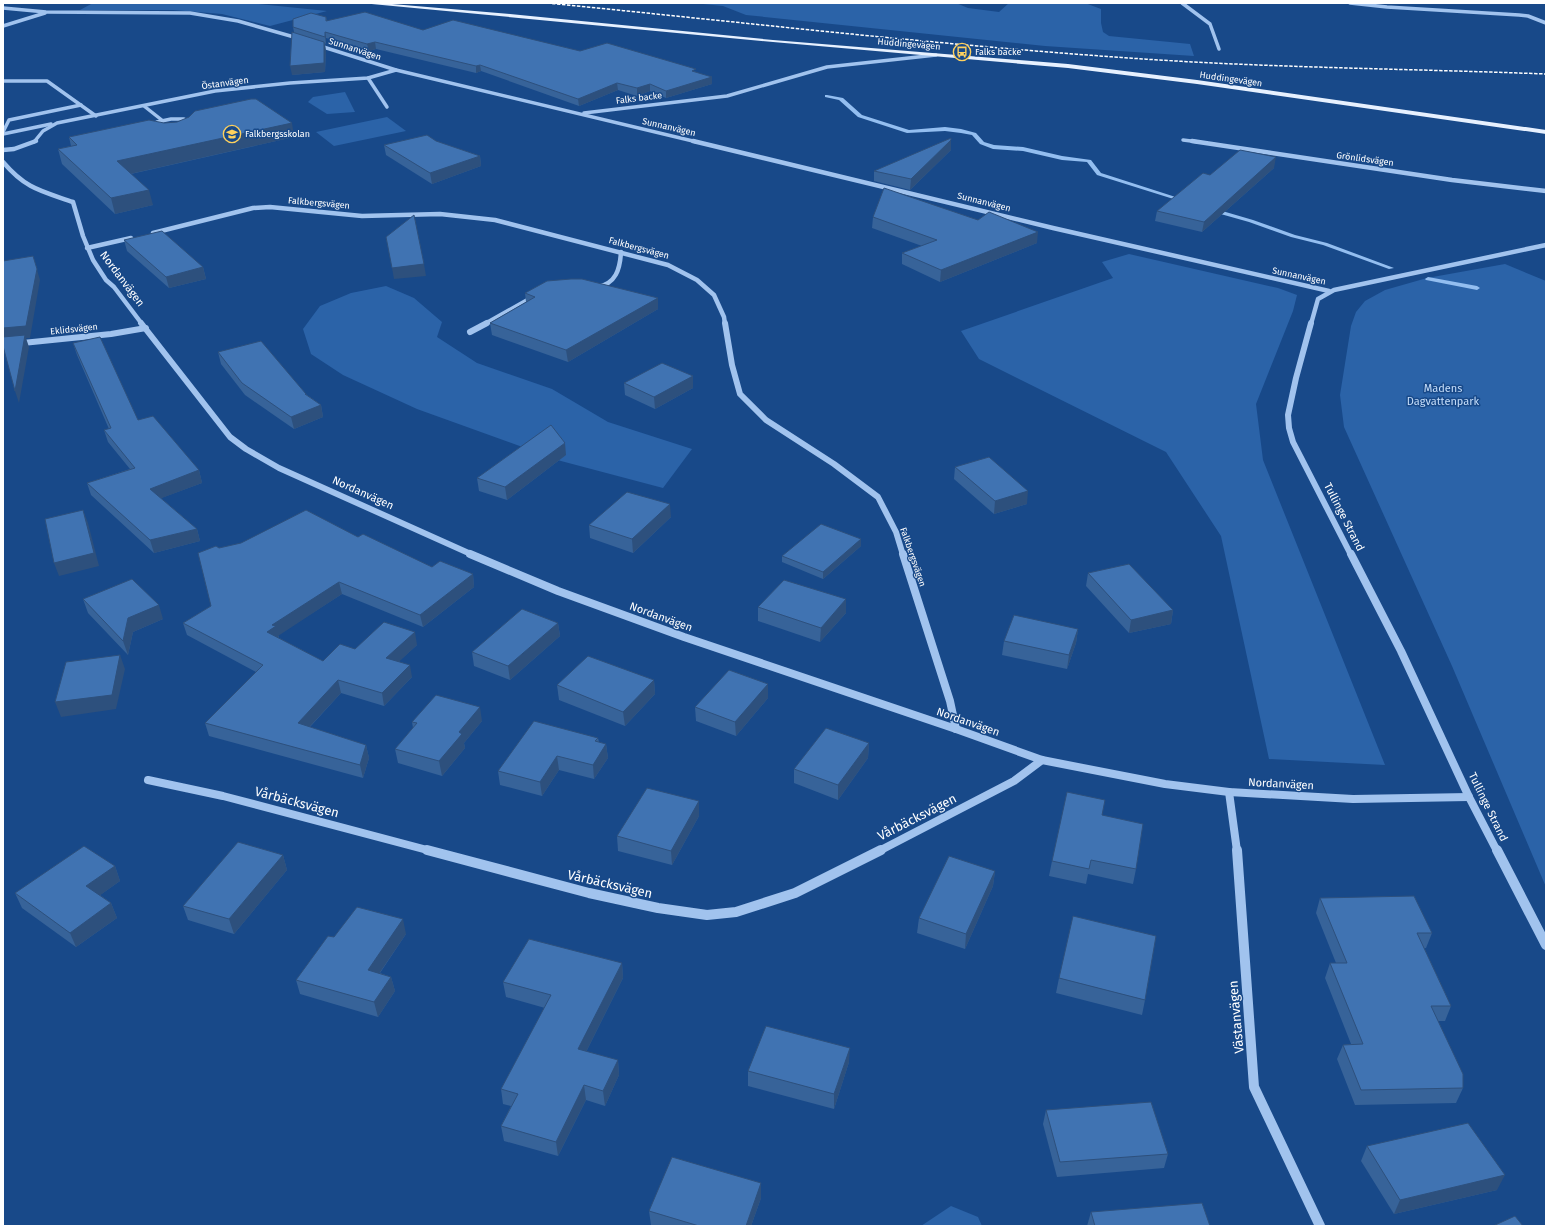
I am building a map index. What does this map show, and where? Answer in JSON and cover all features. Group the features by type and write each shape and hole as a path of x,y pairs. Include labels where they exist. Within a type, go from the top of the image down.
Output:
{"main road":[{"name":"Huddingevägen","path":"363,3 510,15 773,41 1040,63 1122,72 1546,132"}],"street":[{"path":"1182,3 1185,7 1208,21 1213,29 1219,48"},
{"path":"1350,3 1387,8 1519,14 1546,23"},
{"path":"3,8 49,12 174,12 196,14 229,18 260,26 305,41"},
{"path":"3,26 49,12"},
{"name":"Sunnanvägen","path":"313,43 396,70 1053,228 1329,291"},
{"name":"Falks backe","path":"580,114 727,96 828,67 936,55"},
{"name":"Östanvägen","path":"3,133 232,89 290,83 368,78 396,70"},
{"path":"368,78 387,107"},
{"path":"3,81 47,81 96,116"},
{"path":"3,133 9,120 81,105"},
{"path":"144,106 163,121 184,119 195,124 186,130 172,133 158,133 150,130 152,125 163,121"},
{"name":"Östanvägen","path":"3,150 14,149 35,142 43,131 57,123"},
{"name":"Grönlidsvägen","path":"1183,140 1452,180 1546,191"},
{"name":"Nordanvägen","path":"3,162 14,175 32,188 73,202 87,248 110,284 230,437 246,449 279,468 465,552 558,592 1042,760 1165,784 1229,792 1353,799 1469,796"},
{"name":"Falkbergsvägen","path":"149,234 253,208 270,207 362,216 440,214 465,216 495,220 668,264 697,280 714,295 724,317 732,365 740,394 766,420 834,464 878,497 896,532 950,701 956,729"},
{"path":"87,248 134,238"},
{"path":"1329,291 1546,245"},
{"path":"593,287 600,287 609,283 616,276 621,264 621,252"},
{"name":"Tullinge Strand","path":"1329,291 1318,299 1294,385 1288,415 1289,428 1293,442 1401,651 1469,796 1546,945"},
{"path":"470,332 540,293"},
{"name":"Eklidsvägen","path":"3,344 111,334 146,328"},
{"name":"Vårbäcksvägen","path":"148,780 223,796 589,893 658,908 707,914 736,912 795,893 920,831 1007,784 1042,760"},
{"name":"Västanvägen","path":"1229,792 1236,843 1254,1087 1320,1226"}],"green space":[{"path":"93,3 248,3 327,11 270,26 222,14 173,10 80,10"},
{"path":"693,3 956,3 968,8 999,12 1009,3 1085,3 1101,9 1101,23 1103,32 1109,36 1190,44 1194,56 1045,46 746,15 723,6"},
{"path":"345,92 355,112 327,114 308,102 313,97"},
{"path":"387,117 406,131 334,146 316,132"},
{"path":"1129,254 1278,288 1297,295 1293,311 1256,404 1263,460 1385,765 1269,759 1221,536 1166,452 979,359 961,331 1113,278 1102,262"},
{"name":"Madens Dagvattenpark","path":"1505,264 1546,281 1546,887 1452,666 1344,427 1340,395 1351,326 1356,312 1365,301 1385,290 1427,278"},
{"path":"386,286 414,298 442,322 437,337 477,363 552,389 608,422 692,449 663,488 561,461 417,409 343,375 311,354 303,329 320,306 351,293"},
{"path":"951,1206 978,1217 982,1226 921,1226"}],"building":[{"path":"365,12 423,30 453,20 580,51 607,43 696,69 692,71 712,77 666,91 650,84 637,88 617,83 578,99 480,65 476,66 375,42 367,44 325,32 325,37 293,27 293,19 311,13 326,17 326,21"},
{"path":"292,32 324,42 324,63 290,66"},
{"path":"256,99 292,123 117,161 149,190 111,198 58,149 77,145 69,137 149,120 164,123 177,122 189,117 195,111"},
{"path":"427,135 436,141 480,156 430,173 384,145"},
{"path":"951,138 951,140 911,179 874,171"},
{"path":"1240,150 1276,157 1204,222 1157,211 1203,173 1210,175"},
{"path":"884,188 978,220 989,212 1038,232 941,270 902,253 937,240 873,217"},
{"path":"414,215 424,264 392,268 386,237"},
{"path":"162,231 203,267 166,277 124,240"},
{"path":"33,256 37,269 26,326 3,328 3,261"},
{"path":"582,279 658,298 566,350 490,323 535,297 525,293 547,281"},
{"path":"25,335 15,391 3,346 3,337"},
{"path":"100,337 138,420 153,416 199,470 150,489 197,529 150,540 87,483 135,468 104,430 111,428 73,343"},
{"path":"261,341 305,394 321,405 291,417 242,383 218,352"},
{"path":"662,363 693,376 654,397 624,383"},
{"path":"551,425 565,443 505,487 477,478"},
{"path":"989,457 1028,491 995,501 955,467"},
{"path":"627,492 670,504 632,539 589,525"},
{"path":"83,510 94,553 54,563 45,519"},
{"path":"306,510 358,537 363,534 432,567 440,561 473,574 420,615 339,582 272,625 276,626 267,632 323,661 340,644 355,649 384,622 415,632 386,658 410,665 382,693 338,680 298,723 366,745 360,765 205,723 263,665 183,623 211,606 198,553 216,546 219,548 241,543"},
{"path":"821,524 861,539 823,572 782,556"},
{"path":"1129,564 1173,610 1131,620 1088,573"},
{"path":"132,579 159,605 128,618 123,641 83,599"},
{"path":"784,580 846,599 821,628 758,607"},
{"path":"522,609 558,623 508,666 472,652"},
{"path":"1014,615 1078,629 1069,655 1004,641"},
{"path":"120,655 112,695 55,702 66,662"},
{"path":"588,656 654,680 623,712 557,685"},
{"path":"729,670 768,684 735,722 695,707"},
{"path":"436,695 480,707 459,732 462,734 439,761 395,749 417,723 412,722"},
{"path":"534,721 598,738 595,741 606,744 593,765 557,756 540,782 498,771"},
{"path":"826,728 869,743 838,785 794,769"},
{"path":"647,788 699,801 671,851 617,836"},
{"path":"1067,792 1105,800 1102,815 1143,824 1136,869 1091,860 1089,869 1052,861"},
{"path":"238,842 283,855 229,919 183,906"},
{"path":"84,846 115,866 86,886 111,903 70,933 15,893"},
{"path":"949,856 995,871 966,934 919,918"},
{"path":"1414,896 1432,933 1417,933 1451,1006 1431,1006 1463,1074 1463,1088 1361,1090 1343,1045 1363,1044 1330,963 1347,963 1320,898"},
{"path":"357,907 403,919 368,970 391,977 374,1002 296,980 328,936 334,937"},
{"path":"1073,916 1156,936 1145,1000 1059,978"},
{"path":"529,939 622,963 578,1049 618,1060 603,1091 584,1085 556,1142 501,1126 518,1094 501,1089 551,995 503,982"},
{"path":"766,1026 850,1048 834,1094 748,1071"},
{"path":"1151,1102 1168,1154 1060,1162 1046,1110"},
{"path":"1468,1123 1505,1175 1400,1200 1367,1146"},
{"path":"672,1157 761,1183 746,1226 699,1226 649,1211"},
{"path":"1202,1203 1210,1226 1095,1226 1091,1212"},
{"path":"1515,1216 1523,1226 1493,1226"}],"waterway":[{"path":"827,96 841,99 860,116 909,132 945,129 961,131 974,134 982,143 993,147 1023,149 1062,158 1089,161 1099,174 1185,201"},
{"path":"1212,210 1251,221 1293,236 1325,244 1391,268"},
{"path":"1428,279 1477,288"}],"railway":[{"path":"547,3 929,42 1082,55 1256,65 1546,74"}],"place":[{"name":"Falks backe","path":"962,52"},
{"name":"Falkbergsskolan","path":"232,134"}]}
